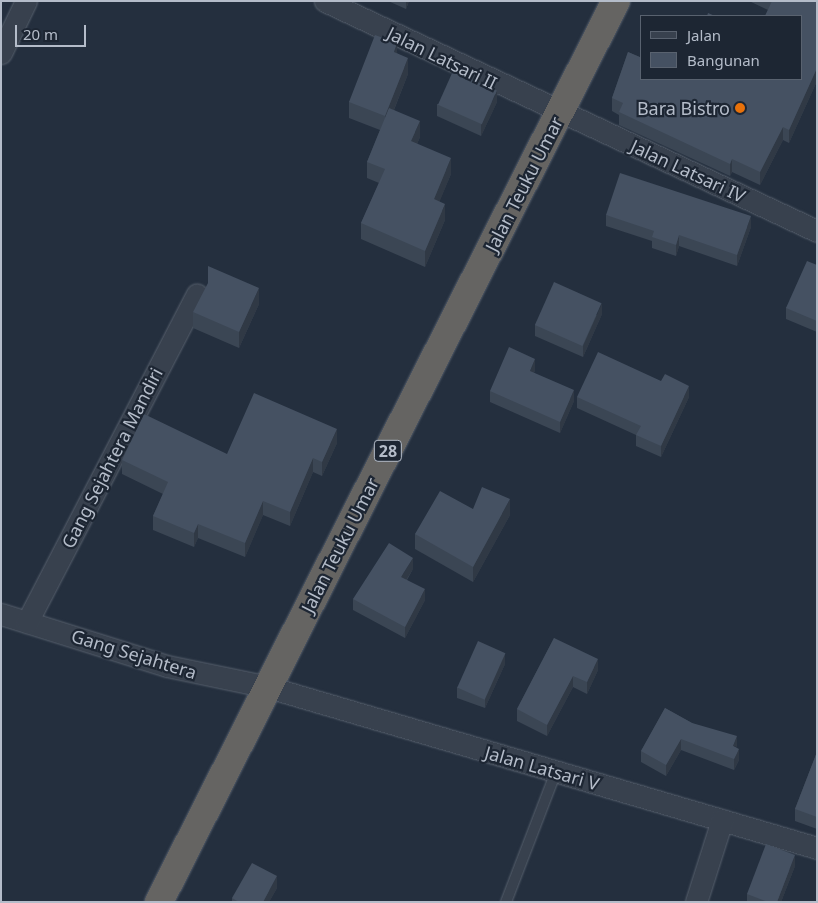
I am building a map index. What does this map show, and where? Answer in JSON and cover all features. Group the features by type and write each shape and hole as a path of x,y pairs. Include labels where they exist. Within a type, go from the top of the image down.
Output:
{"highway":[{"name":"Jalan Teuku Umar","path":"159,902 616,1"}],"street":[{"path":"1,53 26,1"},
{"name":"Jalan Latsari II","path":"325,1 559,114"},
{"name":"Jalan Latsari IV","path":"559,114 817,230"},
{"name":"Gang Sejahtera Mandiri","path":"27,622 198,294"},
{"name":"Gang Sejahtera","path":"1,614 167,666 268,687"},
{"name":"Jalan Latsari V","path":"268,687 817,848"},
{"path":"696,902 722,820"}],"lane":[{"path":"506,902 556,772"}],"building":[{"path":"772,1 817,1 817,68 789,130 783,127 760,172 732,159 730,164 619,112 623,103 612,98 628,52 640,57 640,80 803,80 803,15 765,15"},
{"path":"375,35 397,43 394,52 408,58 385,116 349,102"},
{"path":"453,71 497,91 482,124 438,105"},
{"path":"389,108 420,121 411,141 451,158 434,199 445,204 425,251 361,223 385,169 367,162"},
{"path":"620,173 751,216 737,255 679,235 676,245 652,237 654,231 606,215"},
{"path":"807,261 817,265 817,321 786,308"},
{"path":"208,266 259,288 239,332 193,312 208,283"},
{"path":"554,282 602,303 582,346 535,325"},
{"path":"509,347 535,359 530,371 574,390 560,422 490,391"},
{"path":"598,352 661,381 665,374 689,386 661,446 636,435 641,426 577,397"},
{"path":"254,393 337,429 322,462 313,458 290,512 263,501 245,543 198,524 194,533 153,516 168,482 122,460 144,414 227,454"},
{"path":"482,487 510,499 473,567 415,534 440,491 473,509"},
{"path":"389,543 413,558 401,577 425,589 405,627 353,599"},
{"path":"554,638 598,659 587,682 573,676 547,725 517,709"},
{"path":"478,641 505,653 485,700 457,688"},
{"path":"665,708 692,723 737,736 733,746 739,749 734,759 681,739 666,765 641,751"},
{"path":"817,752 817,817 795,809"},
{"path":"766,844 795,855 777,902 768,902 747,894"},
{"path":"252,863 277,876 263,902 239,902 232,898"}],"place":[{"name":"Bara Bistro","path":"740,108"}]}
